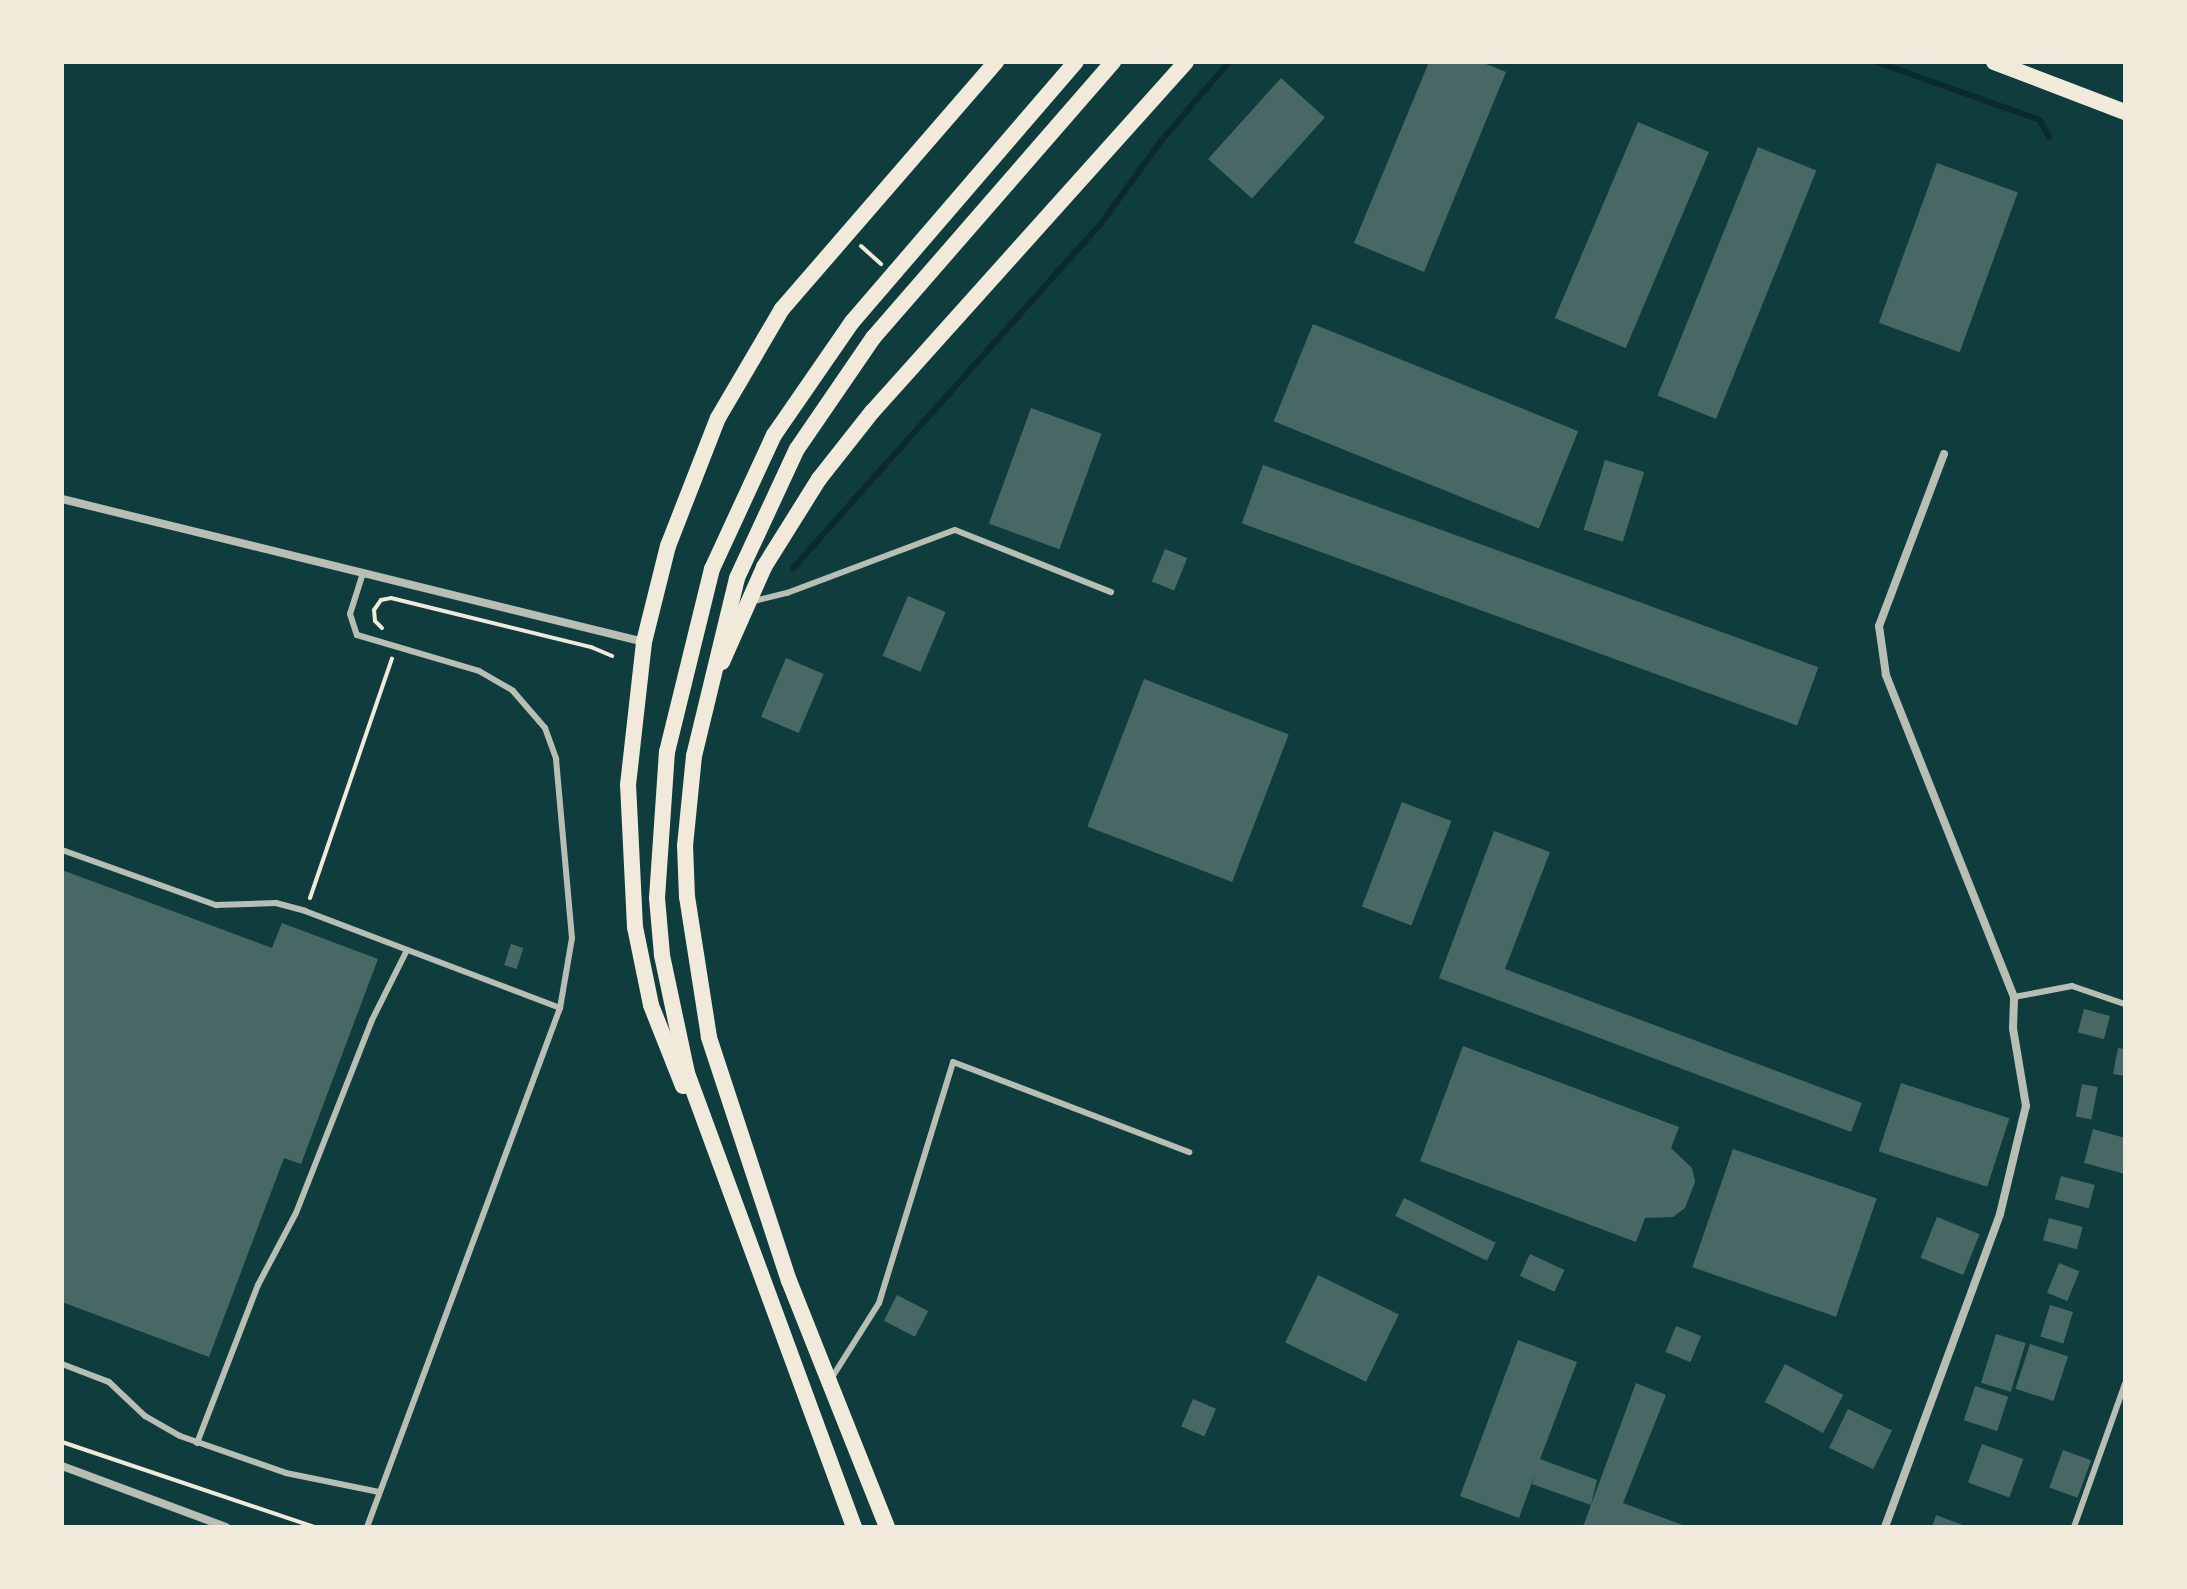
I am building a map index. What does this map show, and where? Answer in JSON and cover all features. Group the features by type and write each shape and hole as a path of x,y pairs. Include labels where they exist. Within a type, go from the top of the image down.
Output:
{"main road":[{"path":"854,1527 707,1133 651,1005 635,927 628,785 644,642 682,505 718,418 756,348 813,268 996,62"},
{"path":"707,1133 671,1004 657,898 667,752 693,633 737,507 774,435 852,322 1076,62"},
{"path":"887,1527 827,1385 735,1129 700,996 685,846 694,756 706,700 740,599 761,519 805,436 873,338 1113,62"},
{"path":"740,599 787,525 872,412 1186,62"},
{"path":"1994,62 2125,112"}],"street":[{"path":"1885,1527 2008,1183 2026,1106 2013,1028 2014,997 1886,675 1879,626 1944,454"},
{"path":"62,499 644,642"},
{"path":"62,1466 226,1527"}],"lane":[{"path":"740,599 787,593 955,530 1111,592"},
{"path":"363,573 350,614 357,635 479,671 513,691 545,728 556,759 571,923 569,974 560,1008 367,1527"},
{"path":"62,850 192,898 234,906 276,903 560,1008"},
{"path":"197,1443 258,1285 296,1213 372,1020 407,950"},
{"path":"2014,997 2072,986 2125,1004"},
{"path":"827,1385 879,1303 953,1062 1189,1152"},
{"path":"62,1364 109,1382 145,1416 197,1443 274,1470 379,1492"},
{"path":"2074,1527 2125,1384"}],"path":[{"path":"391,631 378,625 373,615 386,598 591,647 612,656"},
{"path":"310,898 392,659"},
{"path":"62,1442 314,1527"}],"building":[{"path":"1429,62 1481,62 1506,72 1424,272 1354,243"},
{"path":"1281,78 1325,117 1252,198 1208,159"},
{"path":"1638,122 1709,152 1626,348 1555,318"},
{"path":"1758,147 1816,171 1716,419 1658,395"},
{"path":"1937,163 2018,192 1960,352 1879,323"},
{"path":"1313,324 1578,431 1539,528 1274,421"},
{"path":"1031,408 1101,434 1059,549 989,524"},
{"path":"1605,460 1644,472 1623,542 1584,530"},
{"path":"1263,465 1818,667 1797,725 1242,523"},
{"path":"1165,549 1187,558 1174,590 1152,581"},
{"path":"908,596 946,612 920,672 883,656"},
{"path":"786,658 824,674 799,733 761,717"},
{"path":"1144,679 1289,735 1232,882 1087,827"},
{"path":"1402,802 1451,821 1411,926 1362,907"},
{"path":"1494,831 1550,852 1505,969 1862,1103 1851,1132 1439,978"},
{"path":"62,870 272,948 282,923 378,959 301,1164 284,1158 209,1357 62,1302"},
{"path":"511,944 523,948 517,969 504,965"},
{"path":"2084,1009 2110,1016 2104,1039 2078,1032"},
{"path":"1463,1046 1679,1127 1671,1148 1692,1168 1695,1182 1685,1208 1673,1217 1645,1218 1636,1242 1420,1161"},
{"path":"2118,1048 2125,1049 2125,1076 2113,1074"},
{"path":"1901,1083 2009,1118 1987,1187 1879,1151"},
{"path":"2082,1084 2098,1087 2091,1119 2076,1116"},
{"path":"2093,1129 2125,1138 2125,1174 2084,1163"},
{"path":"1733,1149 1877,1198 1836,1317 1692,1267"},
{"path":"2061,1176 2095,1185 2089,1208 2055,1199"},
{"path":"1404,1198 1496,1243 1487,1261 1395,1216"},
{"path":"1937,1217 1980,1234 1963,1275 1921,1258"},
{"path":"2049,1218 2083,1227 2077,1249 2043,1240"},
{"path":"1530,1254 1564,1270 1554,1292 1520,1276"},
{"path":"2059,1263 2079,1271 2067,1301 2047,1293"},
{"path":"1318,1275 1399,1314 1366,1382 1285,1342"},
{"path":"897,1295 928,1311 915,1337 884,1321"},
{"path":"2050,1305 2073,1312 2063,1344 2040,1337"},
{"path":"1676,1326 1701,1336 1691,1362 1666,1352"},
{"path":"1996,1334 2026,1343 2011,1392 1981,1383"},
{"path":"1518,1340 1577,1362 1540,1459 1597,1480 1591,1505 1532,1484 1535,1474 1519,1518 1460,1496"},
{"path":"2030,1344 2068,1356 2054,1401 2015,1389"},
{"path":"1785,1364 1843,1395 1823,1433 1765,1402"},
{"path":"1636,1383 1666,1395 1623,1503 1688,1527 1583,1527"},
{"path":"1975,1386 2008,1397 1997,1431 1964,1420"},
{"path":"1193,1399 1216,1409 1204,1436 1181,1427"},
{"path":"1848,1409 1892,1430 1873,1469 1829,1448"},
{"path":"1982,1444 2023,1459 2009,1498 1968,1483"},
{"path":"2063,1450 2091,1460 2078,1498 2049,1488"},
{"path":"1936,1515 1968,1527 1932,1527"}],"waterway":[{"path":"793,568 1099,226 1161,141 1229,62"},
{"path":"1877,62 2040,120 2049,137"}]}
